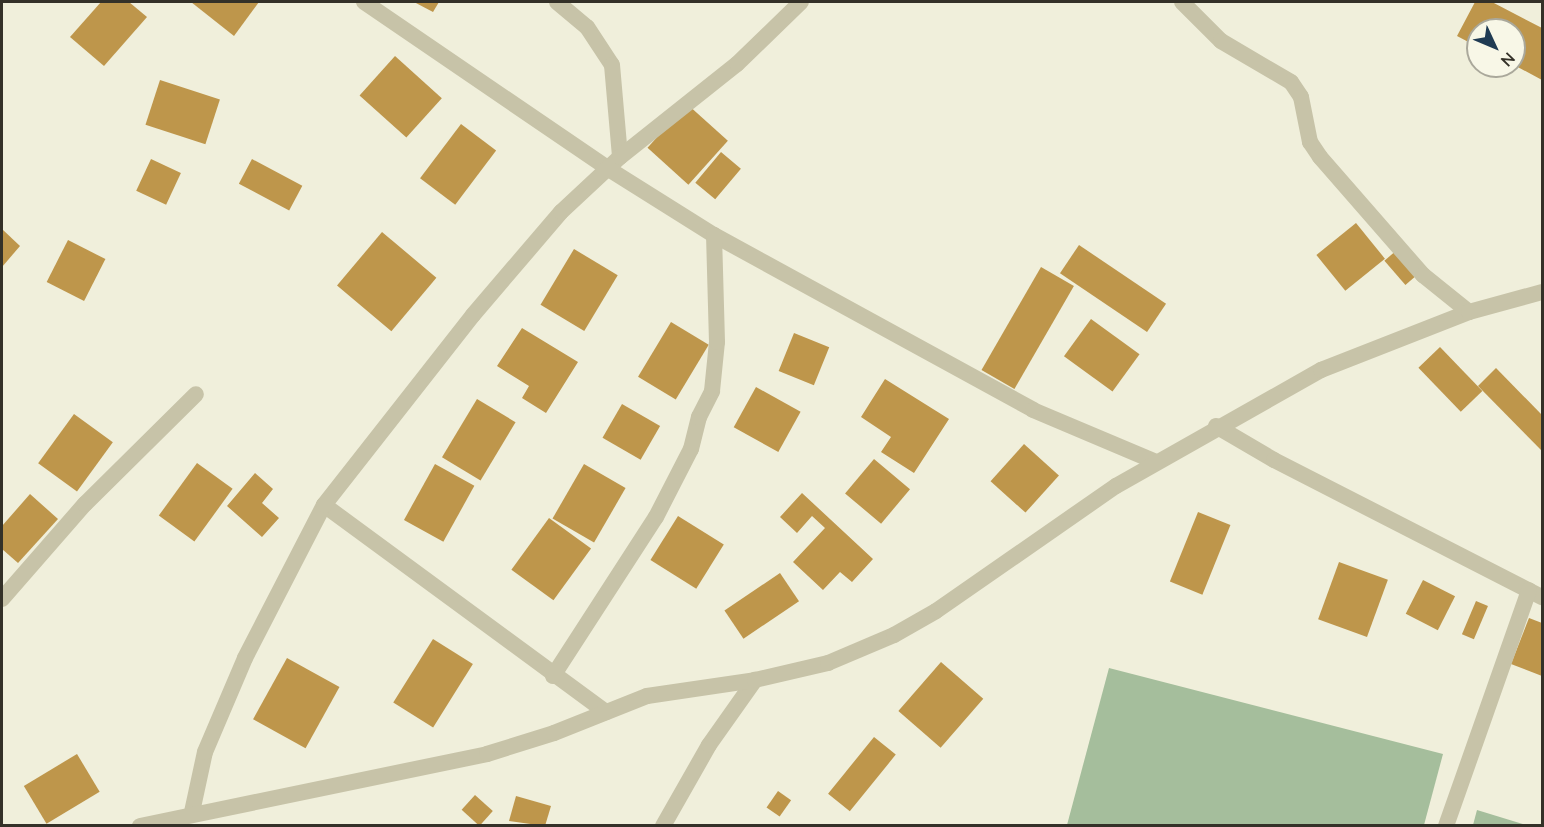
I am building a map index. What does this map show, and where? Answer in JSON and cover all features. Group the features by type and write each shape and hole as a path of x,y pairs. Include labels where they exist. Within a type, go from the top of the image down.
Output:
{"street":[{"path":"364,2 607,168 714,234 1033,410 1156,462"},
{"path":"557,2 587,27 612,65 620,157"},
{"path":"192,812 205,753 245,658 324,505 473,315 561,212 620,157 737,64 801,2"},
{"path":"1182,2 1221,41 1291,82 1301,97 1310,142 1320,157 1423,275 1469,312"},
{"path":"553,676 656,517 691,449 699,417 712,391 717,342 714,234"},
{"path":"140,825 192,812 487,754 647,696 755,680 828,663 894,635 1156,462 1216,426 1321,370 1469,312 1542,292"},
{"path":"2,598 84,504 196,393"},
{"path":"1216,426 1274,460 1536,593 1446,825"},
{"path":"324,505 553,676 606,712"},
{"path":"663,825 709,745 755,680"}],"green space":[{"path":"1109,668 1443,754 1424,825 1067,825"},
{"path":"1477,810 1526,825 1473,825"}],"building":[{"path":"101,2 129,2 147,17 104,66 70,37"},
{"path":"191,2 259,2 234,36"},
{"path":"414,2 439,2 433,12"},
{"path":"1475,2 1492,2 1523,18 1467,18"},
{"path":"1466,19 1466,41 1457,36"},
{"path":"1526,20 1542,28 1542,80 1526,71"},
{"path":"395,56 442,98 406,138 360,95"},
{"path":"160,80 220,99 205,144 145,125"},
{"path":"687,104 728,141 688,185 648,148"},
{"path":"461,124 496,150 455,205 420,178"},
{"path":"721,152 741,169 715,199 695,183"},
{"path":"151,159 181,173 166,205 136,191"},
{"path":"252,159 302,186 289,210 239,184"},
{"path":"1356,223 1385,259 1345,291 1316,255"},
{"path":"2,229 20,246 2,267"},
{"path":"382,232 436,278 391,331 337,286"},
{"path":"68,240 105,259 84,301 47,282"},
{"path":"1079,245 1166,304 1147,332 1060,273"},
{"path":"574,249 618,275 584,331 541,305"},
{"path":"1398,249 1419,273 1405,285 1384,261"},
{"path":"1041,267 1074,286 1014,389 982,370"},
{"path":"1091,319 1140,354 1113,391 1064,356"},
{"path":"671,322 709,345 676,400 638,377"},
{"path":"522,328 578,362 546,413 522,398 529,386 497,366"},
{"path":"794,333 829,347 814,385 779,371"},
{"path":"1440,347 1482,391 1461,412 1418,368"},
{"path":"1496,368 1542,415 1542,451 1478,386"},
{"path":"885,379 949,419 914,473 881,452 891,437 861,417"},
{"path":"756,387 801,412 778,452 734,427"},
{"path":"477,399 516,422 481,480 442,457"},
{"path":"622,404 660,426 641,460 602,438"},
{"path":"74,414 113,442 77,492 38,463"},
{"path":"1024,444 1059,475 1025,513 991,481"},
{"path":"874,459 910,489 881,524 845,493"},
{"path":"197,463 233,489 194,541 159,516"},
{"path":"435,464 474,486 443,542 404,520"},
{"path":"584,464 626,488 594,543 552,519"},
{"path":"255,473 273,489 262,503 279,518 262,537 227,506"},
{"path":"802,493 873,559 852,582 840,572 823,590 793,562 825,528 812,516 797,533 780,517"},
{"path":"30,494 58,519 18,563 2,549 2,526"},
{"path":"1198,512 1230,525 1202,595 1170,582"},
{"path":"678,516 724,545 696,589 650,560"},
{"path":"549,518 591,549 553,600 511,570"},
{"path":"1339,562 1388,580 1367,637 1318,619"},
{"path":"780,573 799,601 743,639 724,610"},
{"path":"1423,580 1455,596 1438,630 1406,614"},
{"path":"1476,601 1488,606 1474,639 1462,634"},
{"path":"1529,618 1542,623 1542,676 1511,664"},
{"path":"433,639 473,664 433,728 393,703"},
{"path":"287,658 339,687 306,748 253,719"},
{"path":"941,662 983,699 941,748 898,711"},
{"path":"874,737 896,755 850,811 828,794"},
{"path":"77,754 100,792 47,824 24,786"},
{"path":"778,791 791,800 780,817 767,807"},
{"path":"475,795 493,811 479,826 462,810"},
{"path":"516,796 551,806 545,826 509,821"}]}
